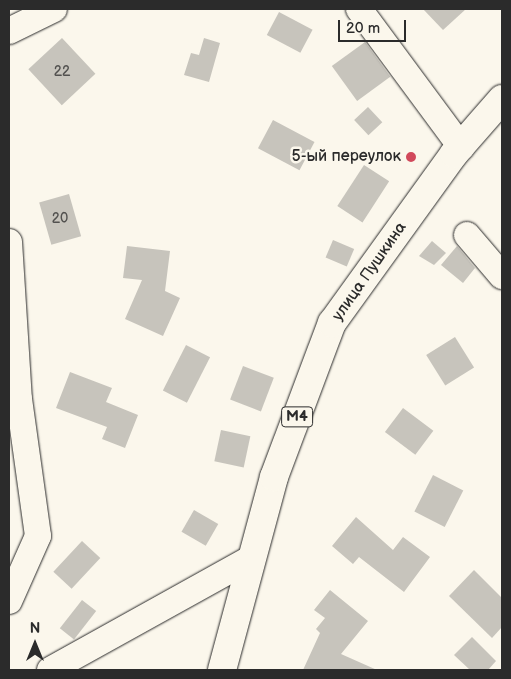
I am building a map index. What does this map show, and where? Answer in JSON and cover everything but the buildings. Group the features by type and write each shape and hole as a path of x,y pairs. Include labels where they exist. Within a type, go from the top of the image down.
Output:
{"highway":[{"name":"улица Пушкина","path":"222,670 250,558 274,477 332,323 461,146 502,99"}],"street":[{"path":"9,30 54,9"},
{"path":"359,9 461,146"},
{"path":"467,235 502,276"},
{"path":"9,242 19,399 38,536 9,601"},
{"path":"50,670 250,558"}],"place":[{"name":"5-ый переулок","path":"411,157"}]}
